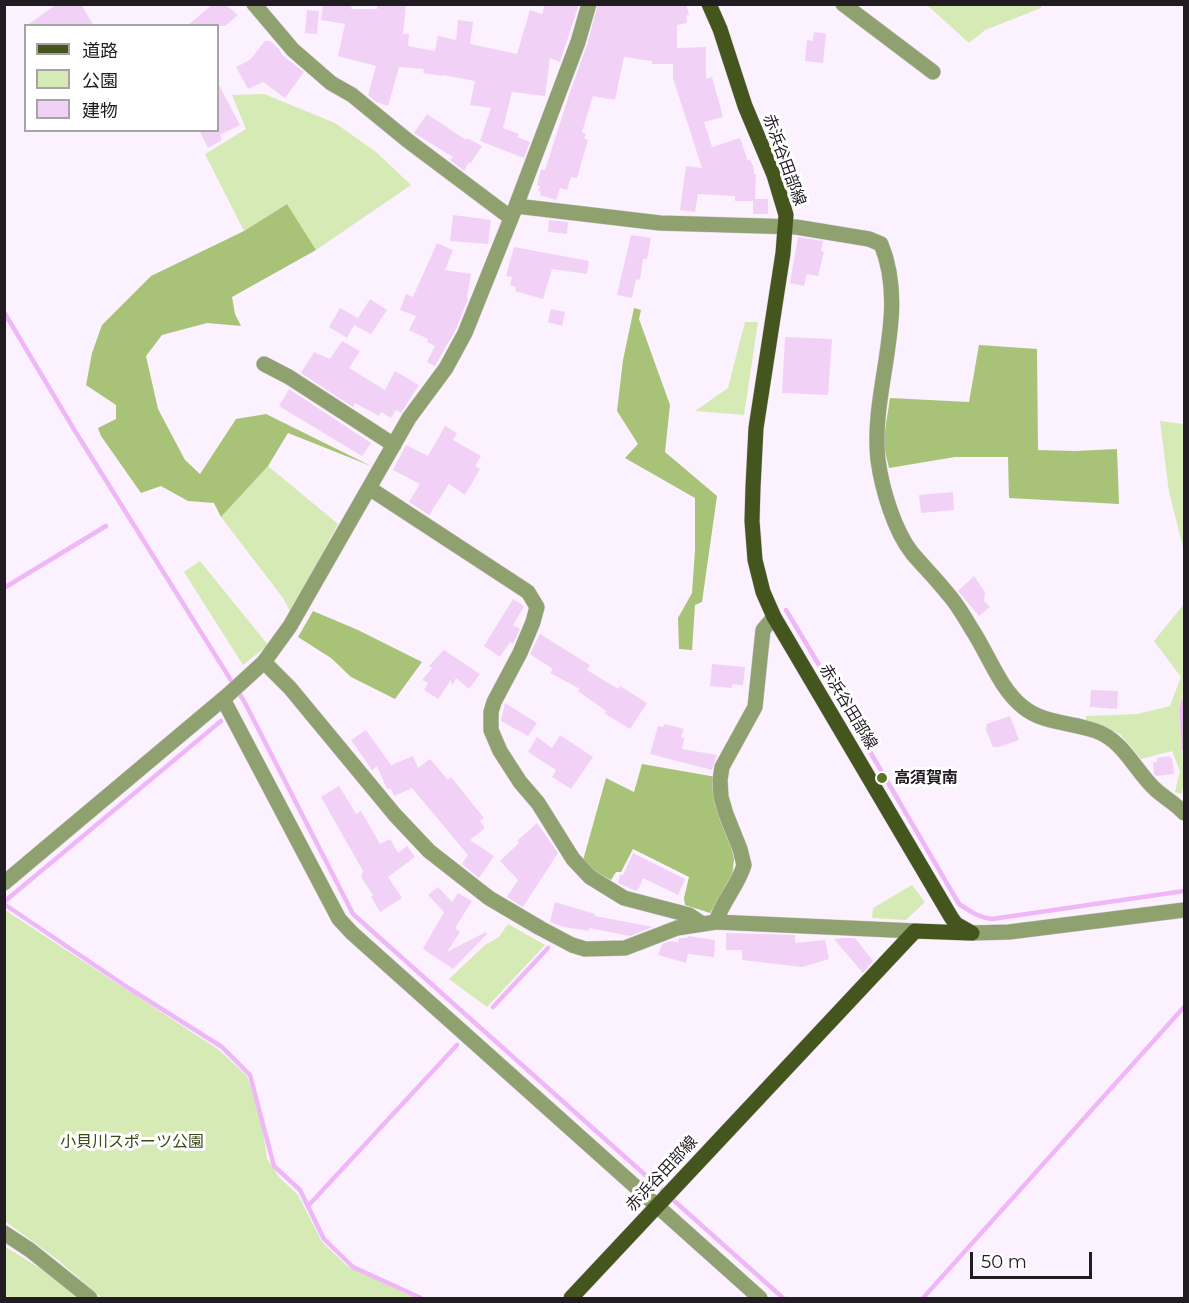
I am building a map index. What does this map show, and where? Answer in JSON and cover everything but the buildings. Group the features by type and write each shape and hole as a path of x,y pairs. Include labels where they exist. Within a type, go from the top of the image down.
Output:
{"main road":[{"name":"赤浜谷田部線","path":"709,4 786,215 756,428 752,521 755,560 763,592 774,617 951,918 956,924 972,933"},
{"name":"赤浜谷田部線","path":"571,1299 915,931"},
{"path":"915,931 972,933"}],"street":[{"path":"254,4 293,50 331,83 352,95 407,140 514,212 660,223 786,226 869,239 881,244 890,273 892,301 877,427 878,459 883,488 895,520 911,551 949,595 972,629 1007,690 1022,707 1047,720 1096,731 1116,742 1155,789 1185,813"},
{"path":"4,883 264,662 290,626 409,418 446,368 465,333 514,212 578,42 589,4"},
{"path":"843,4 933,72"},
{"path":"264,364 289,377 394,446"},
{"path":"369,488 528,592 534,600 537,607 533,622 520,653 494,702 491,712 491,730 500,751 520,782 538,803 573,859 590,877 624,898 709,922"},
{"path":"709,922 741,875 744,865 721,797 720,780 722,767 755,707 764,630 774,617"},
{"path":"264,662 290,688 358,771 429,851 489,898 572,945 585,949 625,948 661,933 709,922 915,931"},
{"path":"230,692 339,919 352,933 664,1199 760,1299"},
{"path":"972,933 1009,932 1185,910"},
{"path":"4,1233 90,1299"}],"green space":[{"path":"927,5 1041,5 1041,8 985,30 969,43"},
{"path":"264,94 335,123 376,152 411,185 316,250 287,204 244,231 205,154 246,129 232,95"},
{"path":"287,204 316,250 232,297 235,314 241,326 207,323 162,335 146,356 158,409 185,460 200,474 236,419 266,414 371,466 288,433 268,466 221,517 214,503 188,501 161,486 141,493 101,436 98,428 116,419 116,405 86,385 92,353 102,325 151,276 244,231"},
{"path":"634,308 641,310 639,319 670,405 665,452 717,496 702,602 695,605 692,650 679,649 678,618 692,593 695,498 625,458 638,444 617,411 623,360"},
{"path":"745,322 758,322 744,415 695,411 728,388"},
{"path":"979,345 1037,349 1038,450 1117,449 1119,504 1009,498 1008,457 955,457 889,468 883,443 890,398 969,402"},
{"path":"1160,421 1184,424 1184,551 1169,492"},
{"path":"268,466 338,524 291,613 283,598 221,517"},
{"path":"200,561 268,645 243,665 184,572"},
{"path":"1184,604 1184,691 1180,708 1184,779 1182,794 1175,792 1180,771 1172,751 1141,759 1120,734 1086,724 1086,716 1138,714 1170,706 1181,677 1154,641"},
{"path":"313,611 358,630 422,662 395,699 351,677 331,658 298,637"},
{"path":"642,764 716,777 734,859 732,878 710,913 685,905 684,898 689,877 633,849 621,872 616,872 611,880 582,864 606,778 634,792"},
{"path":"912,885 925,902 906,920 872,918 873,908"},
{"name":"小貝川スポーツ公園","path":"5,910 219,1050 247,1076 261,1118 267,1159 279,1177 298,1195 322,1242 347,1266 416,1298 102,1298 58,1260 5,1221"},
{"path":"508,924 545,945 487,1007 449,979 485,945 499,937"},
{"path":"4,1246 60,1281 78,1298 5,1298"}],"waterway":[{"path":"4,312 75,431 244,701 353,914 783,1298"},
{"path":"4,588 106,526"},
{"path":"786,610 840,700"},
{"path":"1184,700 1182,709 1184,749"},
{"path":"4,902 221,721"},
{"path":"852,721 959,904 975,914 992,919 1184,891"},
{"path":"4,904 130,989 222,1047 250,1075 274,1166 300,1190 324,1239 353,1267 421,1298"},
{"path":"493,1007 548,948"},
{"path":"923,1298 1184,1007"},
{"path":"308,1206 457,1045"}],"place":[{"name":"高須賀南","path":"882,778"}]}
